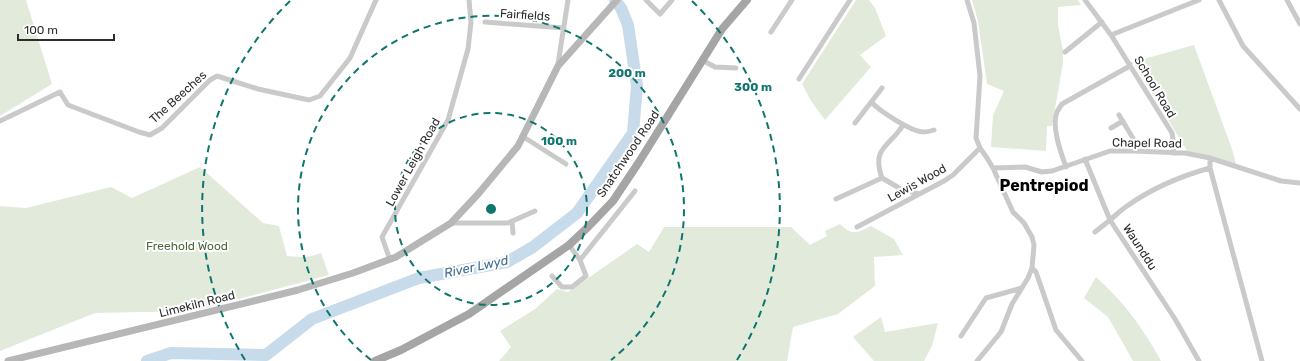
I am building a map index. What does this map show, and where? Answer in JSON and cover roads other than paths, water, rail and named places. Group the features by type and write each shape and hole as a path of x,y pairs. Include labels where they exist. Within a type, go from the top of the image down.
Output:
{"main road":[{"name":"Limekiln Road","path":"8,361 298,290 390,260 451,223 479,193 518,146 558,66 617,0"},
{"name":"Snatchwood Road","path":"375,361 401,350 469,314 569,244 613,201 639,162 722,28 747,0"}],"street":[{"name":"The Beeches","path":"0,121 60,92 68,105 150,135 162,128 210,80 217,76 258,89 309,100 320,96 350,58 376,0"},
{"name":"Lower Leigh Road","path":"390,260 382,237 448,120 468,49 471,22 469,0"},
{"path":"558,66 568,0"},
{"path":"646,0 660,14 672,0"},
{"path":"772,32 792,0"},
{"path":"968,0 974,23 980,76 976,138 980,148 993,168 1013,212 1024,223 1032,237 1034,245 1032,265 1022,288 1012,304 1001,332 977,361"},
{"name":"School Road","path":"1085,0 1102,22 1130,64 1172,133 1174,145 1173,153"},
{"path":"1111,35 1199,0"},
{"path":"1219,0 1243,46 1300,109"},
{"path":"1286,0 1300,24"},
{"path":"799,79 850,1"},
{"name":"Fairfields","path":"485,22 564,28"},
{"path":"1065,52 1102,22"},
{"path":"702,60 715,67 736,68"},
{"path":"1066,167 1058,142 1056,129 1056,114 1062,104 1128,67 1130,64"},
{"path":"855,123 882,88"},
{"path":"871,102 878,110 903,124 923,132 934,130"},
{"path":"1119,115 1134,140 1133,151"},
{"path":"1111,128 1123,121"},
{"path":"903,124 900,130 880,152 878,160 882,178 901,189 919,194"},
{"path":"522,136 566,164"},
{"name":"Lewis Wood","path":"858,227 954,175 980,148"},
{"name":"Chapel Road","path":"993,168 1025,166 1042,172 1052,172 1110,151 1185,153 1210,158 1281,181 1300,182"},
{"path":"1210,158 1210,168 1262,361"},
{"path":"1085,159 1110,220 1095,232"},
{"name":"Waunddu","path":"1199,361 1175,318 1110,220 1126,206 1161,187 1210,168"},
{"path":"836,199 882,178"},
{"path":"580,260 635,191"},
{"path":"451,223 508,223 535,211"},
{"path":"512,221 512,233"},
{"path":"552,276 562,287 572,287 586,276 580,260 569,244"},
{"path":"1032,265 1036,272 1056,330 1082,361"},
{"path":"961,336 986,298 1022,288"}],"waterway":[{"name":"River Lwyd","path":"147,361 171,353 266,355 312,319 419,278 507,262 533,247 577,213 633,133 637,86 628,25 621,8 615,0"}],"district":[{"name":"Pentrepiod","path":"1044,185"}],"park label":[{"name":"Freehold Wood","path":"187,246"}]}
